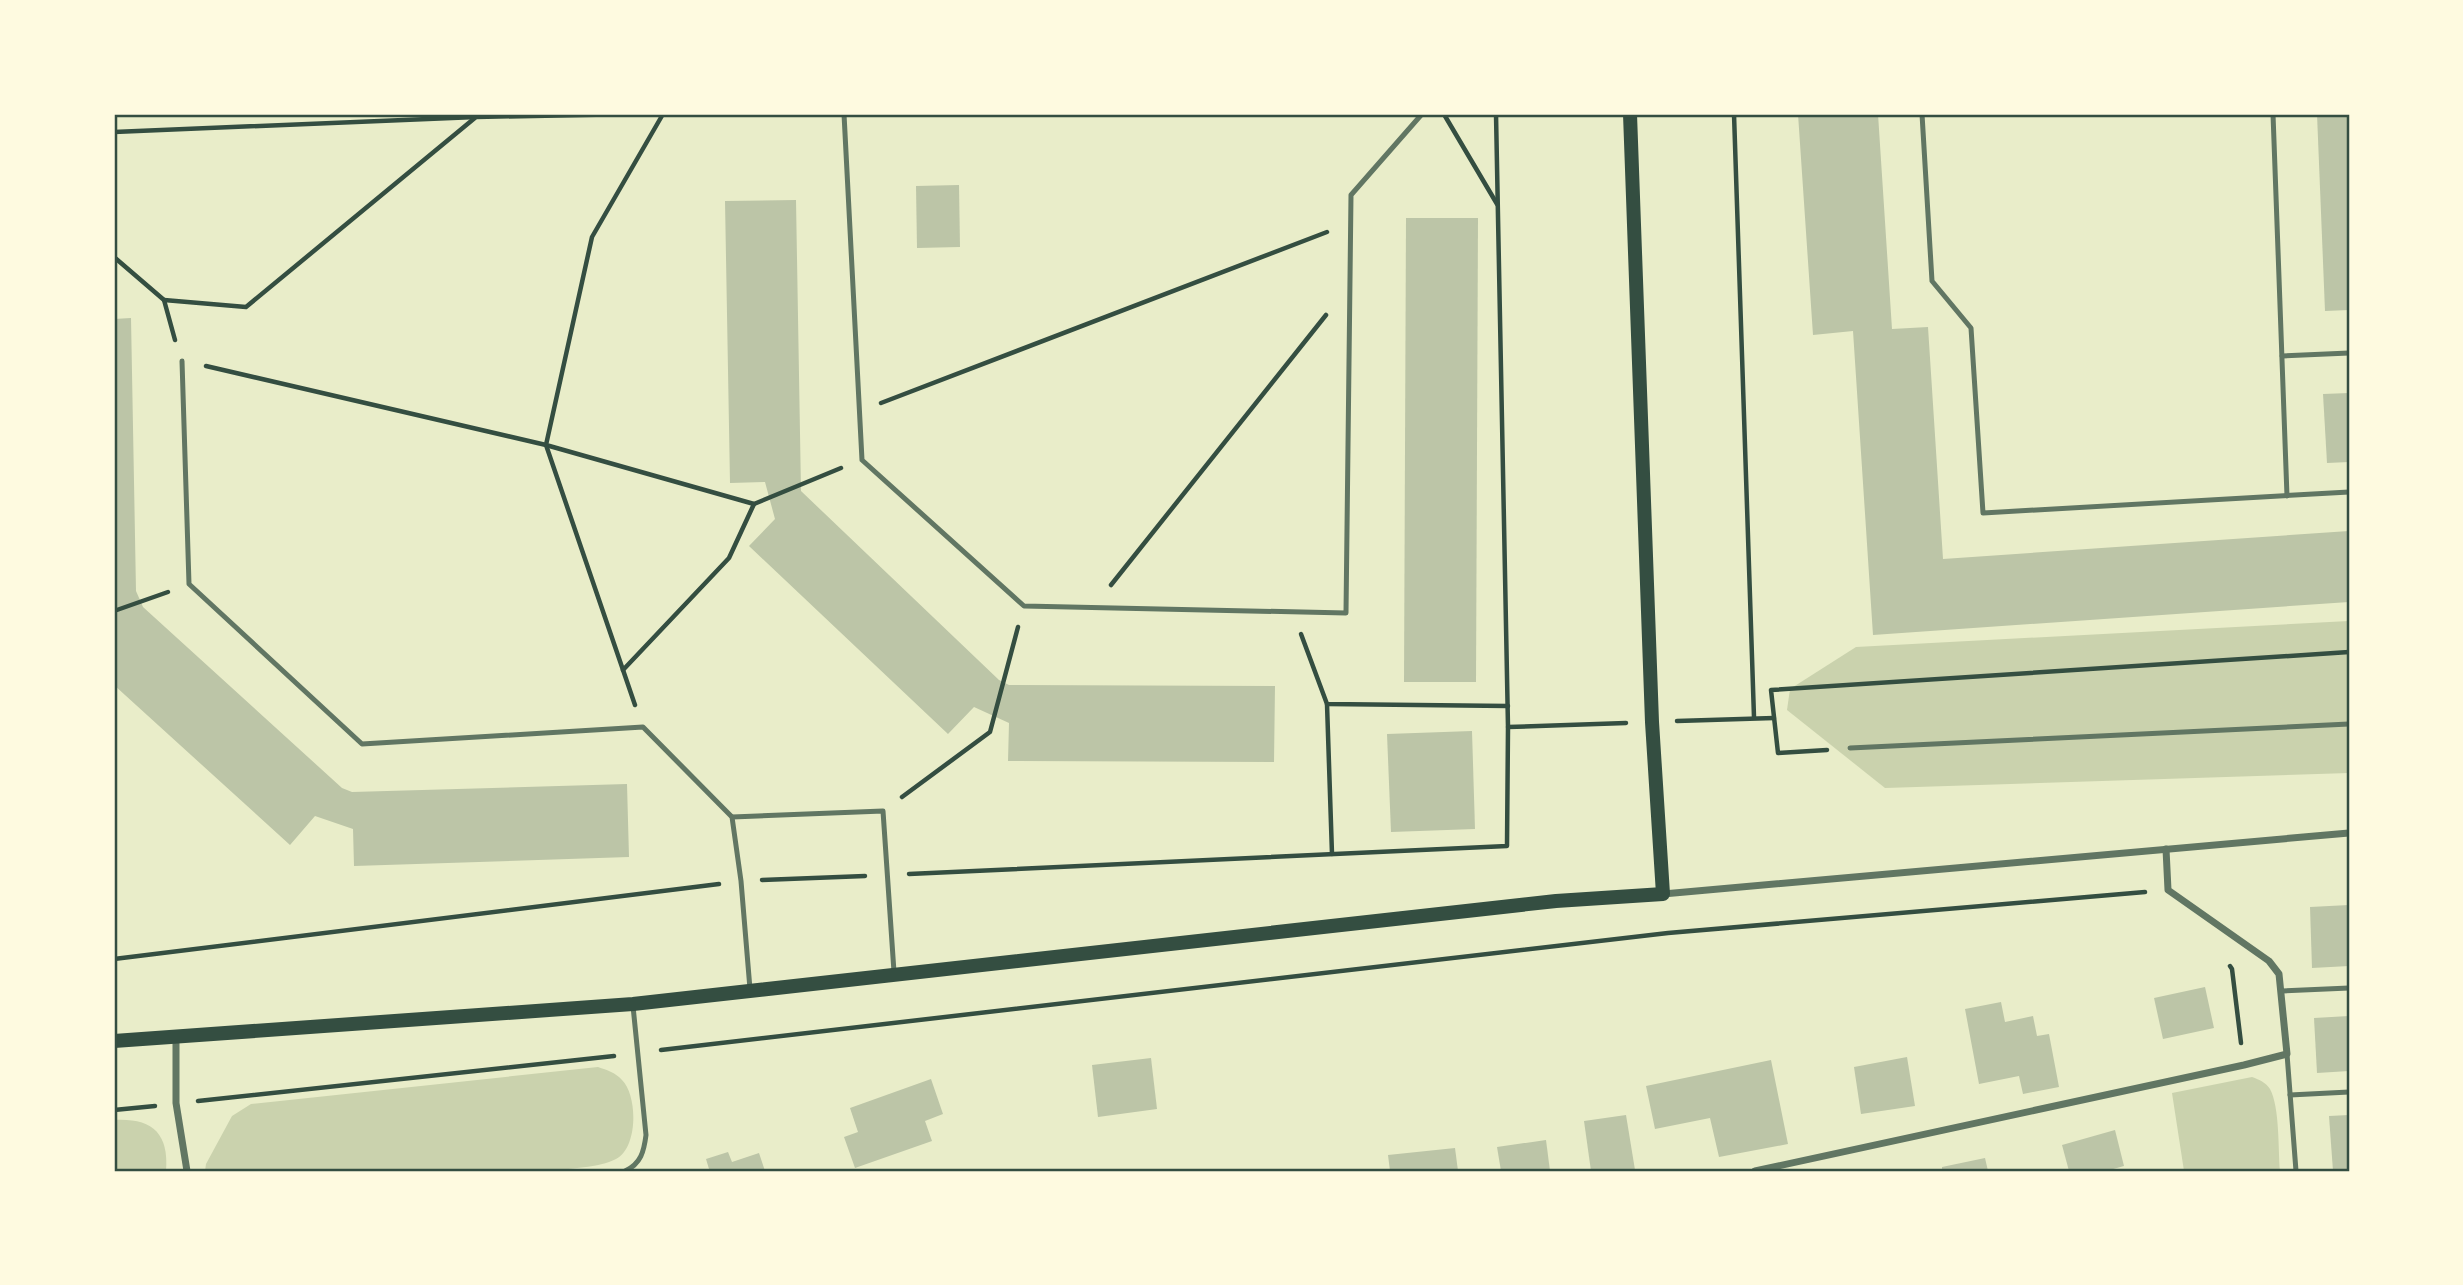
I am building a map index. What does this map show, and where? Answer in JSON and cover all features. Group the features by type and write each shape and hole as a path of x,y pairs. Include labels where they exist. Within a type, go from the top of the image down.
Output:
{"main road":[{"path":"114,1039 633,1004 1556,901 1663,894 1652,722 1630,114"}],"street":[{"path":"1663,894 2349,833"},
{"path":"1755,1171 2287,1054 2279,974 2269,961 2168,890 2166,849"},
{"path":"176,1036 176,1103 187,1171"}],"lane":[{"path":"844,114 862,460 1024,606 1346,613 1351,195 1422,114"},
{"path":"1922,114 1932,281 1971,328 1983,513 2349,492"},
{"path":"2273,114 2287,496"},
{"path":"2282,356 2349,353"},
{"path":"182,361 189,584 362,744 643,727 732,817 741,881 750,992"},
{"path":"1850,748 2349,724"},
{"path":"732,817 883,811 894,976"},
{"path":"2282,991 2349,988"},
{"path":"625,1171 634,1167 644,1153 646,1135 633,1004"},
{"path":"2287,1054 2297,1171"},
{"path":"2290,1095 2349,1092"}],"path":[{"path":"114,132 476,117 634,114"},
{"path":"643,727 547,444 592,237 663,114"},
{"path":"1444,114 1498,205"},
{"path":"1496,114 1508,727 1774,718"},
{"path":"1734,114 1754,718"},
{"path":"164,300 246,307 476,117"},
{"path":"859,412 1351,223"},
{"path":"114,257 164,300 182,361 547,444 754,504 862,460"},
{"path":"1093,607 1350,286"},
{"path":"623,670 729,558 754,504"},
{"path":"114,611 189,584"},
{"path":"883,811 990,732 1024,606"},
{"path":"1292,612 1327,704 1332,854"},
{"path":"1850,748 1778,753 1771,690 2349,652"},
{"path":"1327,704 1508,706"},
{"path":"114,1110 639,1053 1668,933 2168,890"},
{"path":"2224,959 2232,969 2244,1065"}],"green space":[{"path":"2349,621 2349,773 1885,788 1787,710 1790,689 1856,647"},
{"path":"598,1067 622,1080 633,1109 632,1133 623,1153 616,1159 601,1164 551,1171 205,1171 206,1164 232,1116 251,1104"},
{"path":"2252,1077 2266,1085 2273,1097 2280,1171 2184,1171 2172,1093"},
{"path":"114,1120 138,1122 155,1130 164,1146 166,1171 114,1171"}],"building":[{"path":"1798,114 1878,114 1892,329 1928,327 1943,559 2349,531 2349,602 1873,635 1853,331 1813,335"},
{"path":"2317,114 2349,114 2349,310 2325,311"},
{"path":"959,185 960,247 917,248 916,186"},
{"path":"796,200 801,491 999,680 1009,685 1275,686 1274,762 1008,761 1009,723 974,707 948,734 749,546 775,519 765,482 730,483 725,201"},
{"path":"1406,218 1478,218 1476,682 1404,682"},
{"path":"131,318 136,591 143,607 342,788 352,792 627,784 629,857 354,866 353,829 315,816 290,845 114,685 114,639 117,635 114,627 114,319"},
{"path":"2349,393 2349,462 2327,463 2323,394"},
{"path":"1472,731 1475,829 1391,832 1387,734"},
{"path":"2349,905 2349,966 2312,968 2310,907"},
{"path":"2205,987 2214,1028 2163,1039 2154,998"},
{"path":"2001,1002 2005,1022 2033,1016 2037,1036 2049,1034 2059,1087 2023,1094 2019,1076 1979,1084 1965,1009"},
{"path":"2349,1016 2349,1071 2317,1073 2314,1018"},
{"path":"1907,1057 1915,1106 1861,1114 1854,1067"},
{"path":"1151,1058 1157,1109 1098,1117 1092,1065"},
{"path":"1771,1060 1788,1144 1719,1157 1710,1118 1655,1129 1646,1086"},
{"path":"931,1079 943,1114 925,1121 932,1141 855,1168 844,1137 858,1132 850,1108"},
{"path":"1626,1115 1635,1170 1591,1171 1584,1121"},
{"path":"2349,1115 2349,1171 2333,1171 2329,1116"},
{"path":"2115,1130 2124,1166 2106,1171 2069,1171 2062,1145"},
{"path":"1546,1140 1550,1171 1501,1171 1497,1147"},
{"path":"1455,1148 1458,1171 1390,1171 1388,1155"},
{"path":"728,1152 732,1162 759,1153 765,1171 704,1171 709,1169 706,1159"},
{"path":"1985,1158 1988,1171 1942,1171 1942,1167"}]}
